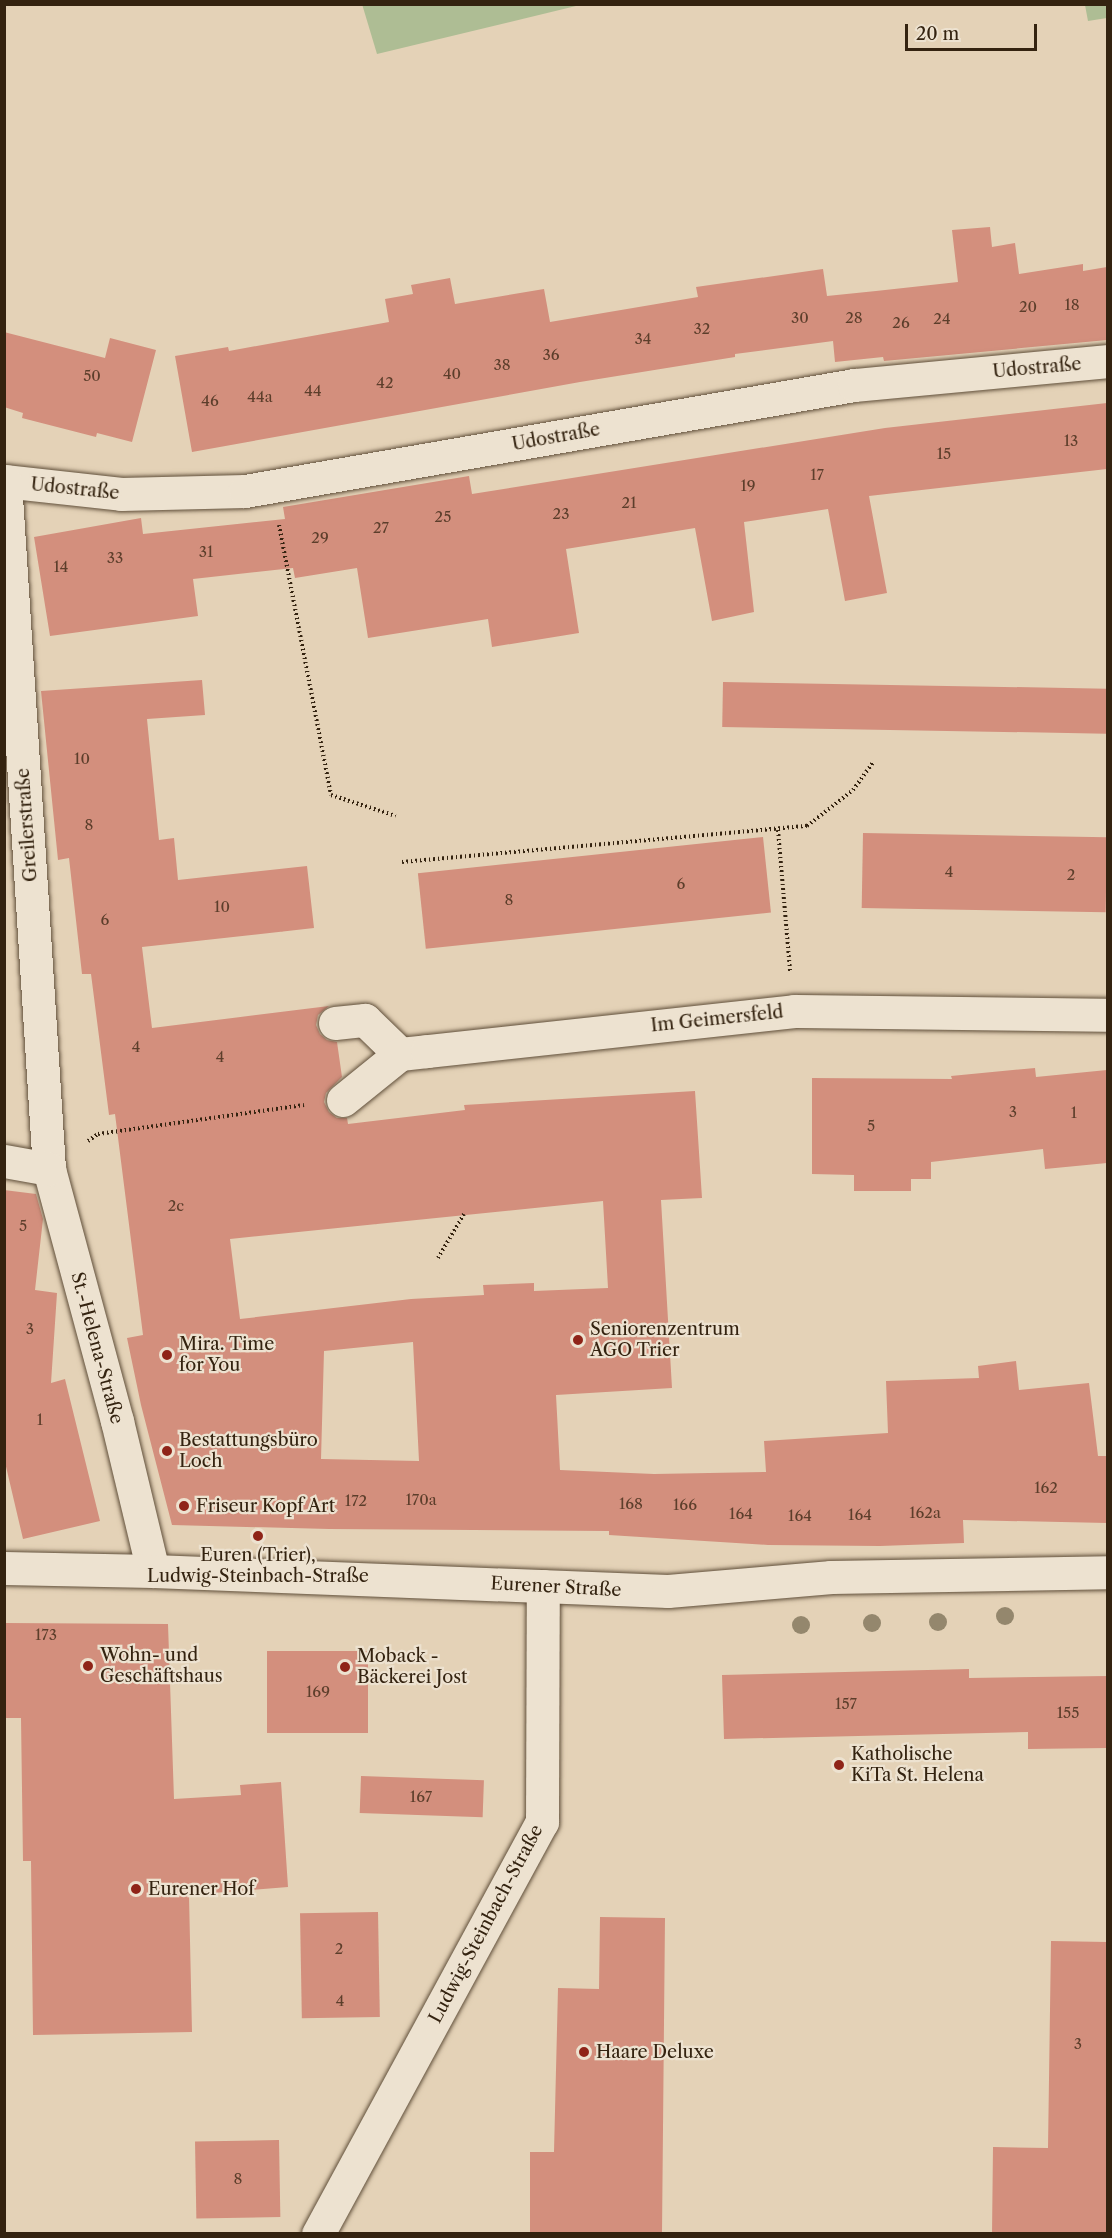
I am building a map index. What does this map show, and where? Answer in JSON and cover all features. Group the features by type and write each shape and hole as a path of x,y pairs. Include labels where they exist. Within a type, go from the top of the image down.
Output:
{"street":[{"name":"Udostraße","path":"5,481 121,494 245,491 854,385 1107,361"},
{"name":"Greilerstraße","path":"5,481 49,1169"},
{"name":"Im Geimersfeld","path":"400,1054 794,1011 1107,1015"},
{"path":"335,1023 365,1020 400,1054 344,1100"},
{"path":"4,1161 49,1169"},
{"name":"St.-Helena-Straße","path":"49,1169 117,1421 153,1571"},
{"name":"Eurener Straße","path":"4,1568 153,1571 668,1591 831,1577 1107,1572"},
{"name":"Ludwig-Steinbach-Straße","path":"318,2234 542,1822 543,1586"}],"path":[{"path":"272,486 289,587 331,795 396,816"},
{"path":"402,862 807,826 831,810 853,790 873,762"},
{"path":"778,830 794,1011"},
{"path":"49,1169 98,1134 344,1100"},
{"path":"438,1258 464,1214"}],"green space":[{"path":"362,4 580,4 580,5 377,54"},
{"path":"1085,5 1107,5 1107,18 1088,21"}],"building":[{"path":"990,227 992,247 1015,243 1019,274 1083,264 1083,271 1107,267 1107,340 884,361 883,357 835,362 833,341 735,354 735,357 580,382 192,452 175,356 228,347 229,351 389,322 385,299 413,294 411,285 450,278 455,304 544,289 550,322 698,297 696,287 823,269 827,296 958,282 952,230"},
{"path":"4,332 105,358 110,338 156,350 132,442 97,433 96,437 22,418 23,413 4,407"},
{"path":"1107,403 1107,469 869,496 887,593 845,601 828,509 744,522 754,612 712,621 695,528 566,549 579,633 492,647 488,619 368,638 357,568 295,578 293,568 193,579 198,616 50,636 34,537 141,518 143,534 285,519 283,507 469,476 472,494 885,428"},
{"path":"202,680 205,715 147,719 159,840 174,838 178,880 307,866 314,928 142,947 152,1028 329,1006 318,1015 316,1025 320,1034 327,1040 337,1042 342,1077 326,1093 324,1102 329,1112 337,1118 347,1118 348,1124 465,1110 464,1105 695,1091 702,1198 661,1200 672,1388 556,1395 560,1470 654,1474 766,1472 764,1441 888,1433 886,1381 979,1378 978,1366 1016,1361 1019,1390 1089,1383 1098,1456 1107,1456 1107,1523 963,1520 964,1543 880,1546 768,1545 609,1535 609,1531 329,1529 172,1525 141,1405 127,1338 143,1335 115,1114 109,1115 91,974 82,974 69,858 58,860 41,691","holes":["603,1201 608,1288 534,1291 534,1283 483,1285 484,1295 411,1299 240,1319 230,1239","413,1342 419,1461 321,1459 324,1351"]},
{"path":"723,682 1107,689 1106,734 722,727"},
{"path":"863,833 1107,837 1106,912 862,908"},
{"path":"763,837 771,913 426,949 418,873"},
{"path":"1035,1068 1036,1077 1107,1070 1107,1163 1045,1169 1043,1149 931,1162 931,1179 911,1179 911,1191 854,1191 854,1175 812,1174 812,1078 952,1079 951,1076"},
{"path":"4,1190 36,1194 43,1219 35,1290 57,1293 51,1383 65,1379 100,1521 23,1539 4,1458"},
{"name":"Eurener Hof","path":"4,1623 168,1624 174,1799 241,1795 240,1785 281,1782 288,1887 189,1895 192,2032 33,2035 31,1861 23,1861 21,1718 4,1718"},
{"path":"267,1651 368,1651 368,1733 267,1733"},
{"path":"969,1669 969,1678 1107,1676 1107,1748 1028,1749 1028,1732 724,1739 722,1675"},
{"path":"361,1776 484,1780 483,1817 360,1813"},
{"path":"378,1912 380,2017 302,2018 300,1913"},
{"path":"600,1917 665,1918 662,2234 530,2234 530,2152 554,2152 558,1988 599,1989"},
{"path":"1051,1941 1107,1942 1107,2234 992,2234 993,2147 1048,2148"},
{"path":"279,2140 280,2217 196,2218 195,2141"}],"place":[{"name":"Seniorenzentrum AGO Trier","path":"578,1340"},
{"name":"Mira. Time for You","path":"167,1355"},
{"name":"Bestattungsbüro Loch","path":"167,1451"},
{"name":"Friseur Kopf Art","path":"184,1506"},
{"name":"Euren (Trier), Ludwig-Steinbach-Straße","path":"258,1536"},
{"name":"Wohn- und Geschäftshaus","path":"88,1666"},
{"name":"Moback - Bäckerei Jost","path":"345,1667"},
{"name":"Katholische KiTa St. Helena","path":"839,1765"},
{"name":"Eurener Hof","path":"136,1889"},
{"name":"Haare Deluxe","path":"584,2052"}]}
